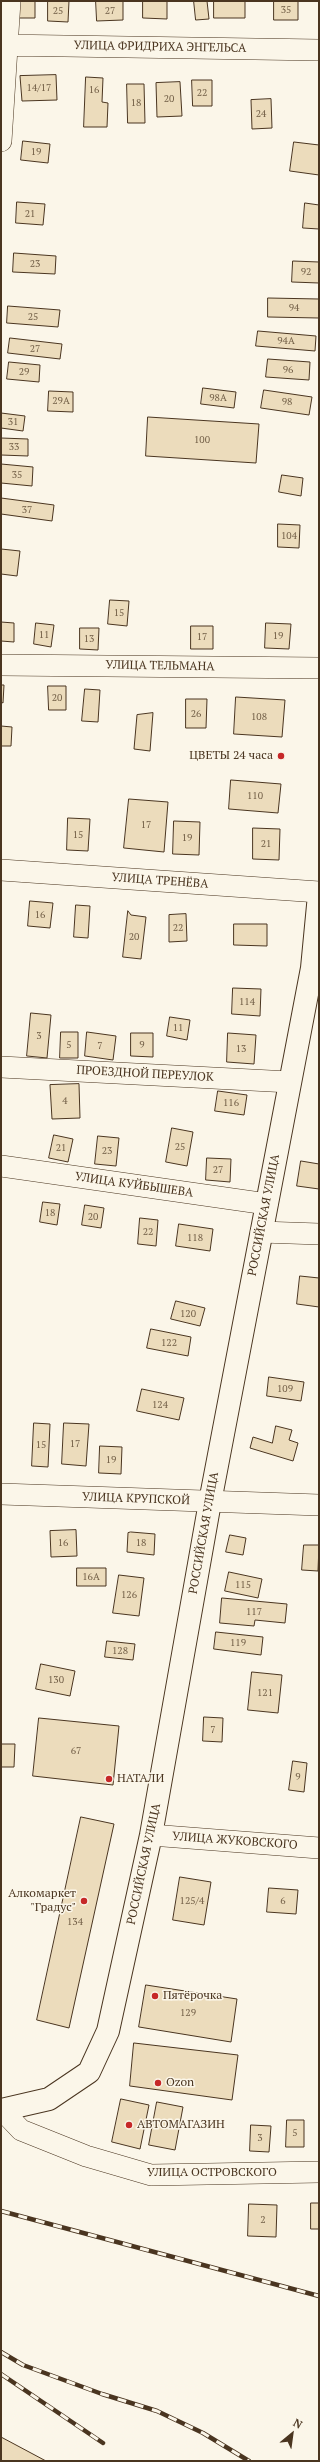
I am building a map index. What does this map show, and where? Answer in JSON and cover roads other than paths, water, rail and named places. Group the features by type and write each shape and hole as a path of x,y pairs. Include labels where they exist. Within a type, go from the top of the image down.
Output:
{"main road":[{"name":"РОССИЙСКАЯ УЛИЦА","path":"2,2110 49,2099 88,2072 108,2031 152,1835 210,1502 290,1082 315,968 319,893"}],"street":[{"path":"1,141 4,45 10,1"},
{"name":"УЛИЦА ФРИДРИХА ЭНГЕЛЬСА","path":"4,45 319,50"},
{"name":"УЛИЦА ТЕЛЬМАНА","path":"1,665 319,668"},
{"name":"УЛИЦА ТРЕНЁВА","path":"1,870 319,893"},
{"name":"ПРОЕЗДНОЙ ПЕРЕУЛОК","path":"1,1067 290,1082"},
{"name":"УЛИЦА КУЙБЫШЕВА","path":"1,1166 267,1204"},
{"path":"261,1232 319,1234"},
{"name":"УЛИЦА КРУПСКОЙ","path":"1,1494 319,1505"},
{"name":"УЛИЦА ЖУКОВСКОГО","path":"152,1835 319,1848"},
{"name":"УЛИЦА ОСТРОВСКОГО","path":"2,2110 20,2130 86,2156 151,2175 319,2172"}],"railway":[{"path":"1,2211 319,2296"},
{"path":"1,2352 23,2365 102,2394 157,2411 203,2433 249,2461"},
{"path":"1,2374 103,2443"}],"place":[{"name":"ЦВЕТЫ 24 часа","path":"281,756"},
{"name":"НАТАЛИ","path":"109,1779"},
{"name":"Алкомаркет \"Градус\"","path":"84,1901"},
{"name":"Пятёрочка","path":"155,1996"},
{"name":"Ozon","path":"158,2083"},
{"name":"АВТОМАГАЗИН","path":"129,2125"}]}
